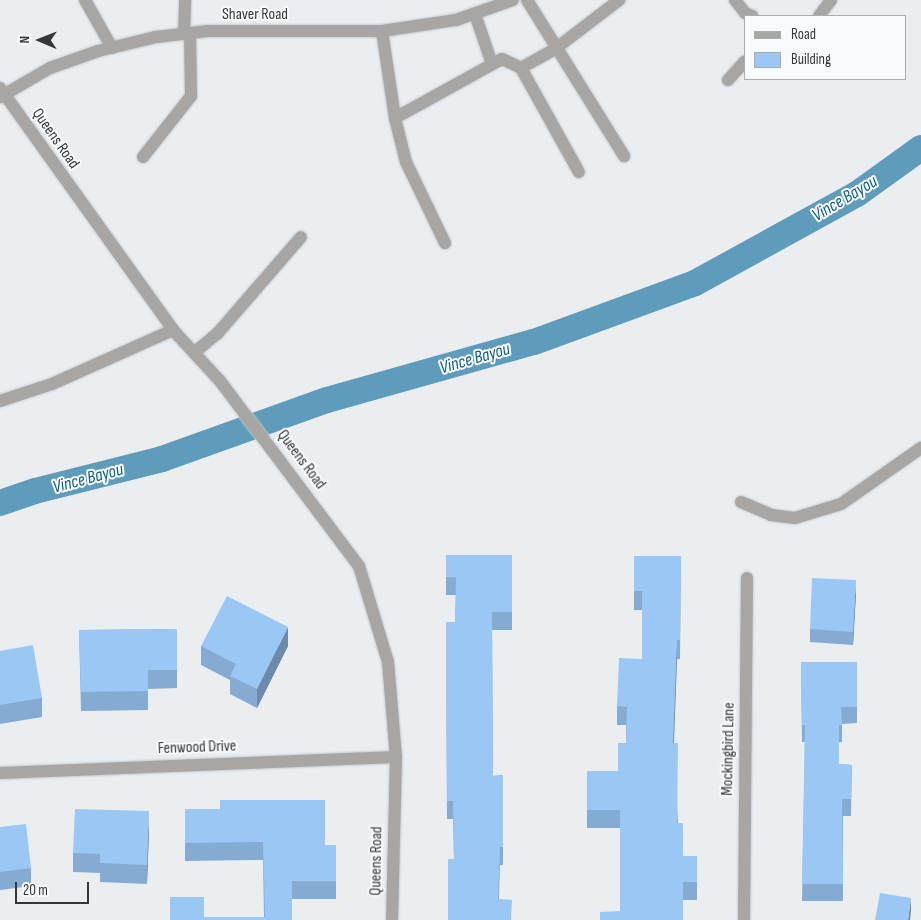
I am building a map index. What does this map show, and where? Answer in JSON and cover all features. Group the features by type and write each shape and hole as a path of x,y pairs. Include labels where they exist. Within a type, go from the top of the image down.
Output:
{"street":[{"path":"85,0 112,48"},
{"path":"143,157 191,96 185,0"},
{"name":"Shaver Road","path":"1,93 50,68 112,48 156,37 208,31 382,31 456,20 513,0"},
{"path":"527,0 555,49 624,156"},
{"path":"520,68 555,49 619,0"},
{"path":"735,0 745,13 750,15"},
{"path":"820,15 831,0"},
{"path":"475,14 492,64"},
{"path":"382,31 395,118 406,162 445,243"},
{"path":"395,118 502,59 520,68 579,172"},
{"path":"728,80 744,62"},
{"name":"Queens Road","path":"1,93 172,330 220,381 359,566 388,662 396,757 392,920"},
{"path":"194,353 217,334 301,237"},
{"path":"0,401 52,384 172,330"},
{"path":"741,502 771,515 795,518 804,516 841,504 921,448"},
{"name":"Mockingbird Lane","path":"744,920 747,578"},
{"name":"Fenwood Drive","path":"0,772 396,757"}],"building":[{"path":"446,555 512,555 512,612 492,612 493,776 503,775 503,847 500,847 498,899 512,900 511,920 448,920 448,859 454,859 453,801 447,801 446,622 455,622 456,577 446,577"},
{"path":"634,556 681,556 680,640 677,640 673,743 678,743 677,823 683,823 683,856 697,856 697,882 683,882 683,920 600,920 600,912 620,911 620,810 587,810 587,771 618,771 618,743 626,743 627,707 617,706 619,658 642,659 642,591 634,591"},
{"path":"812,578 856,580 853,632 810,629"},
{"path":"227,596 288,627 257,689 230,676 236,664 201,646"},
{"path":"177,629 177,670 148,670 148,691 81,692 79,630"},
{"path":"33,645 42,698 0,705 0,651"},
{"path":"801,662 857,662 857,707 841,707 842,725 839,725 839,764 852,765 851,799 842,799 843,884 802,884 805,725 802,725"},
{"path":"220,800 325,800 325,845 336,845 336,881 292,881 292,920 170,920 170,897 204,897 204,917 265,917 263,842 185,843 185,809 220,809"},
{"path":"75,809 149,811 147,865 100,863 100,854 73,853"},
{"path":"26,824 31,868 0,872 0,827"},
{"path":"880,893 911,898 908,920 875,920"}],"waterway":[{"name":"Vince Bayou","path":"0,503 35,491 162,459 327,400 534,342 695,283 857,194 921,148"}]}
